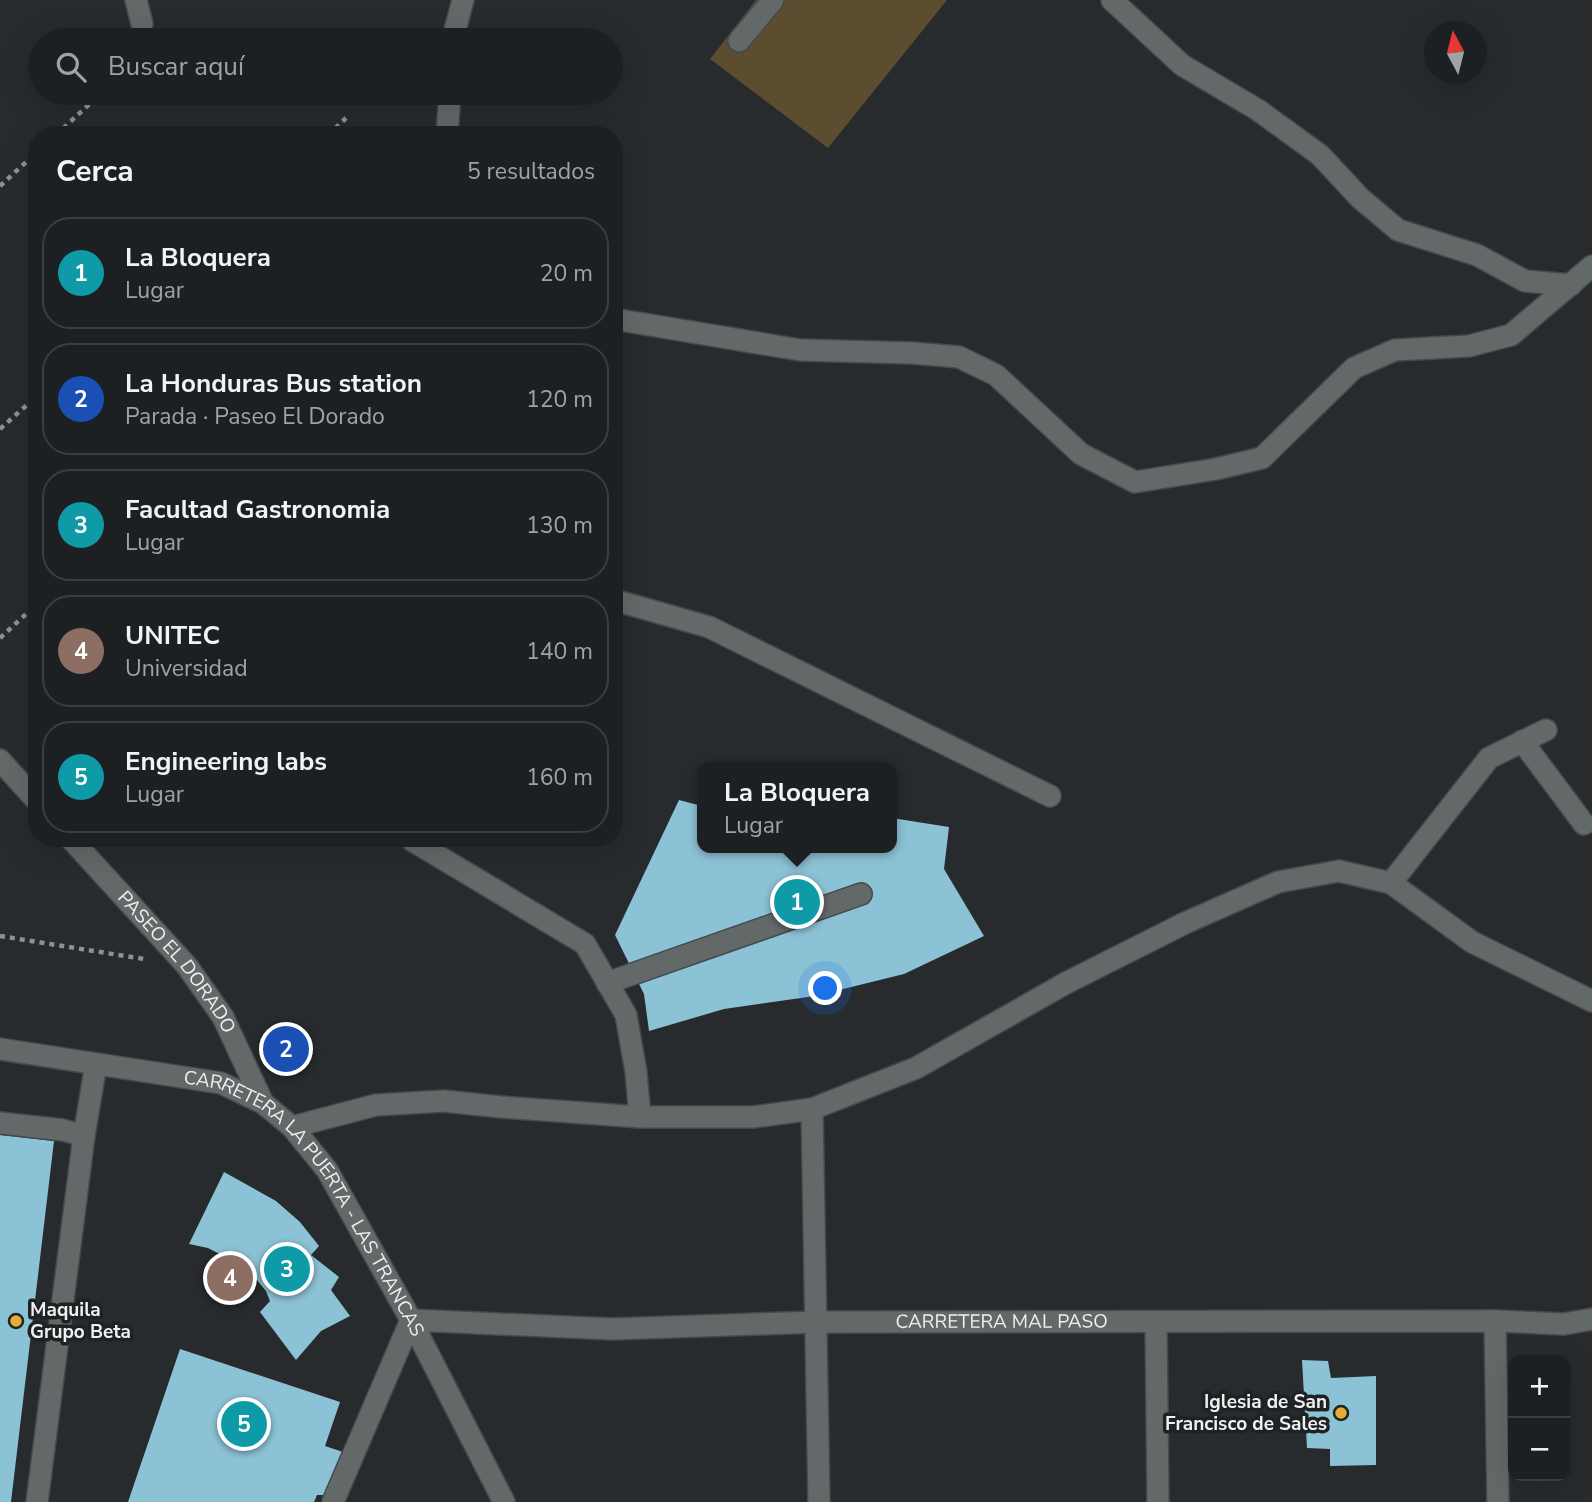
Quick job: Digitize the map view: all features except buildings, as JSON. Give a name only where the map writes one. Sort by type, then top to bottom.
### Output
[{"type":"street","points":[[136,0],[142,24]]},
{"type":"street","points":[[456,28],[463,0]]},
{"type":"street","points":[[739,41],[773,0]]},
{"type":"street","points":[[1112,0],[1182,65],[1258,110],[1320,155],[1360,198],[1398,230],[1477,255],[1525,281],[1572,285]]},
{"type":"street","points":[[448,126],[449,105]]},
{"type":"street","points":[[623,320],[800,350],[959,357],[996,375],[1081,454],[1135,482],[1216,469],[1262,458],[1354,368],[1395,350],[1469,346],[1511,335],[1592,266]]},
{"type":"street","points":[[623,603],[709,627],[1051,796]]},
{"type":"street","points":[[1391,883],[1489,758],[1546,730]]},
{"type":"street","points":[[1522,741],[1584,824]]},
{"type":"street","points":[[0,760],[28,791]]},
{"type":"street","name":"PASEO EL DORADO","points":[[78,847],[187,966],[223,1017],[263,1103]]},
{"type":"street","points":[[423,847],[585,944],[626,1015],[636,1072],[640,1117]]},
{"type":"street","points":[[292,1127],[376,1105],[444,1101],[640,1117],[753,1116],[812,1109],[916,1068],[1066,983],[1185,923],[1278,882],[1339,871],[1391,883],[1472,942],[1592,1001]]},
{"type":"street","points":[[607,983],[861,894]]},
{"type":"street","name":"CARRETERA LA PUERTA - LAS TRANCAS","points":[[0,1049],[222,1083],[263,1103],[292,1127],[327,1170],[411,1320],[504,1502]]},
{"type":"street","points":[[37,1502],[84,1136],[96,1064]]},
{"type":"street","points":[[812,1109],[819,1502]]},
{"type":"street","points":[[0,1123],[63,1130],[84,1136]]},
{"type":"street","name":"CARRETERA MAL PASO","points":[[411,1320],[612,1329],[817,1322],[1495,1321],[1564,1324],[1592,1319]]},
{"type":"street","points":[[333,1502],[411,1320]]},
{"type":"street","points":[[1495,1321],[1498,1502]]},
{"type":"street","points":[[1156,1322],[1157,1502]]},
{"type":"path","points":[[65,126],[88,105]]},
{"type":"path","points":[[338,126],[346,118]]},
{"type":"path","points":[[0,186],[28,160]]},
{"type":"path","points":[[0,429],[28,404]]},
{"type":"path","points":[[0,638],[28,612]]},
{"type":"path","points":[[0,936],[187,966]]},
{"type":"shaded area","points":[[756,0],[947,0],[828,148],[710,59]]},
{"type":"place","name":"La Bloquera","points":[[797,902]]},
{"type":"place","name":"La Honduras Bus station","points":[[286,1049]]},
{"type":"place","name":"Facultad Gastronomia","points":[[287,1269]]},
{"type":"place","name":"UNITEC","points":[[230,1278]]},
{"type":"place","name":"Maquila Grupo Beta","points":[[16,1321]]},
{"type":"place","name":"Iglesia de San Francisco de Sales","points":[[1341,1413]]},
{"type":"place","name":"Engineering labs","points":[[244,1424]]}]
